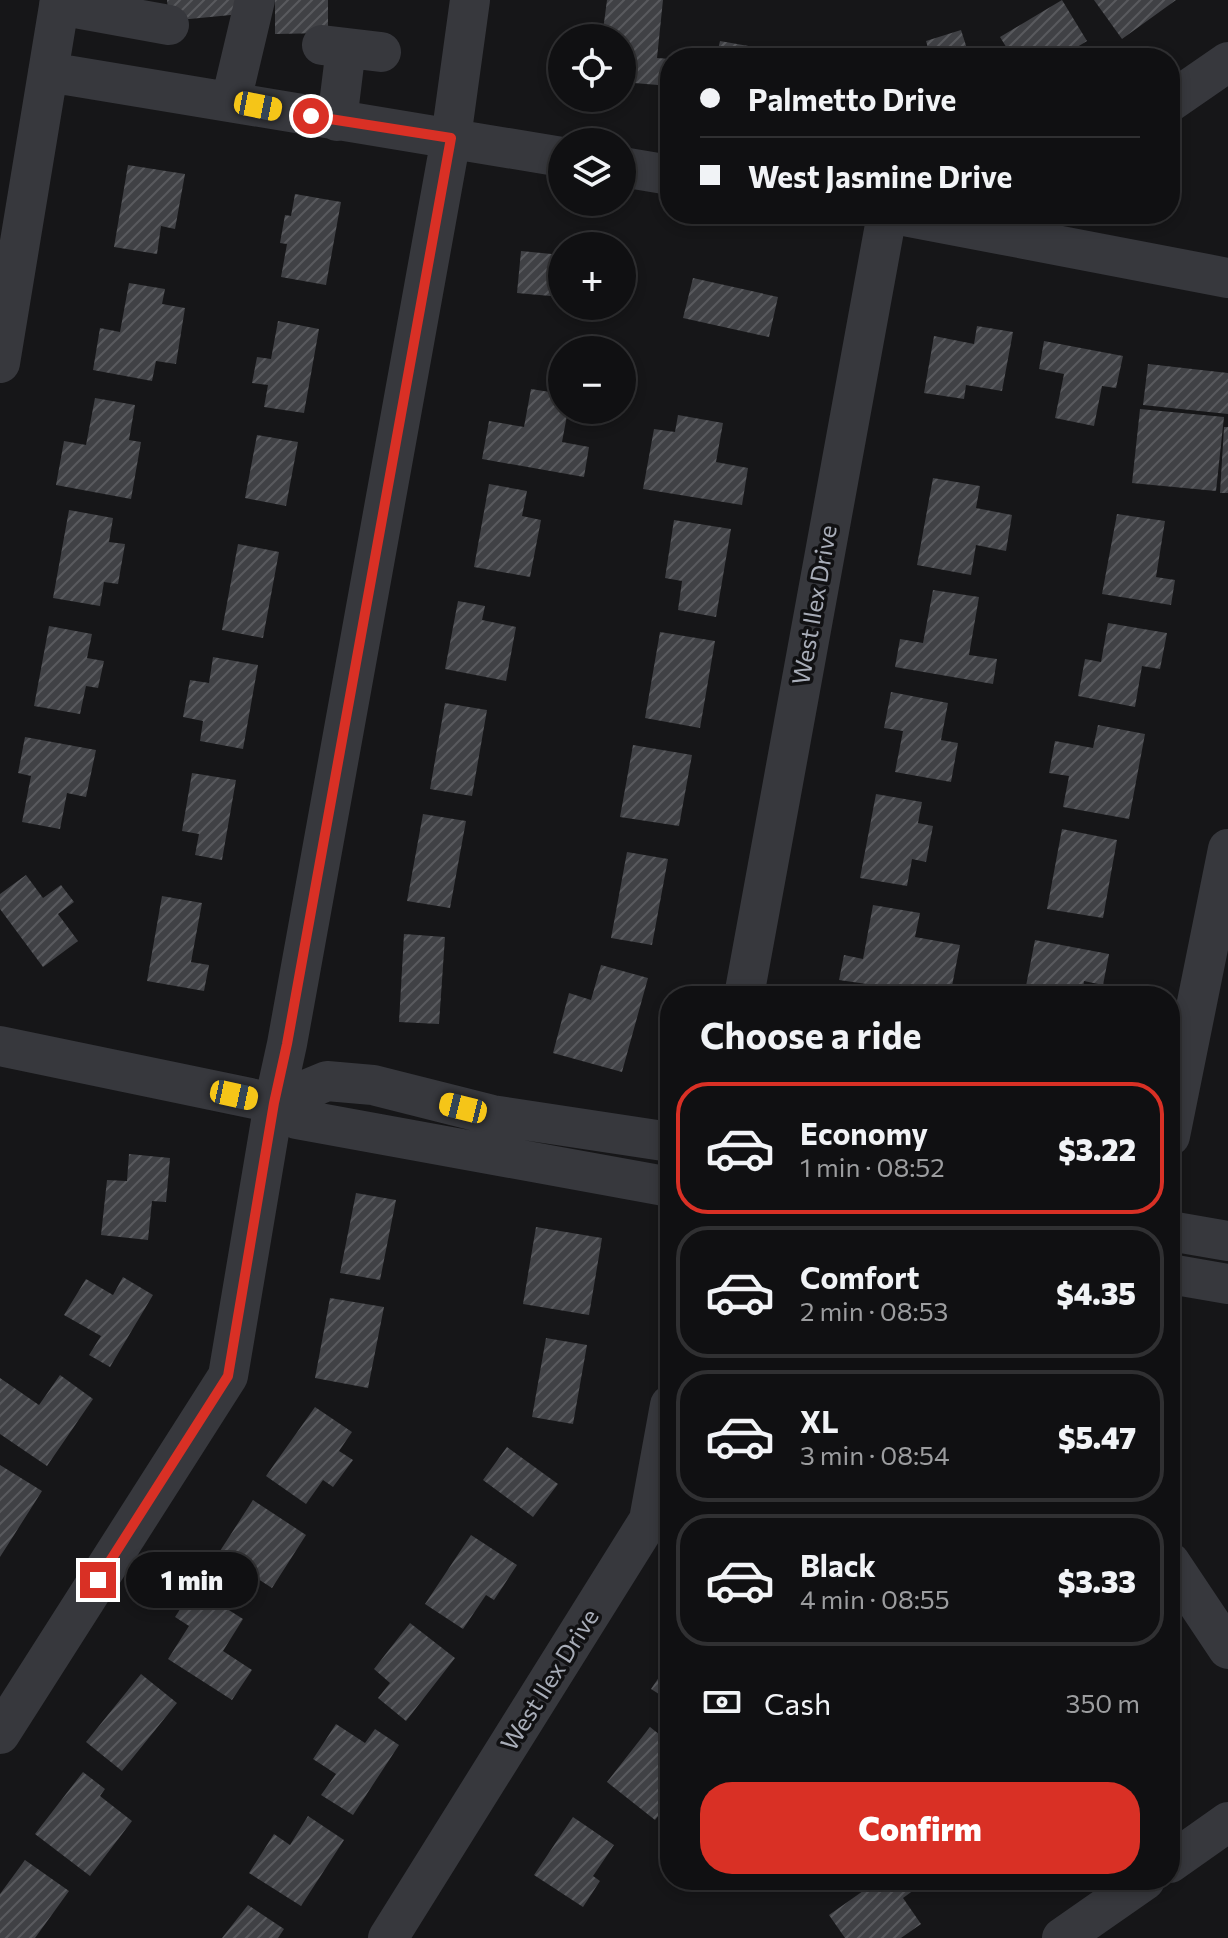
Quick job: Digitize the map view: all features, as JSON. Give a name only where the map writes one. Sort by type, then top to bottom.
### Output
[{"type":"street","points":[[231,101],[255,0]]},
{"type":"street","points":[[0,1734],[228,1376],[274,1103],[451,138],[470,0]]},
{"type":"street","points":[[0,363],[59,3],[169,25]]},
{"type":"street","points":[[337,121],[350,48]]},
{"type":"street","points":[[1180,95],[1228,62]]},
{"type":"street","points":[[48,72],[548,155]]},
{"type":"street","points":[[636,169],[660,173]]},
{"type":"street","name":"West Ilex Drive","points":[[746,986],[885,224]]},
{"type":"street","points":[[946,224],[1228,278]]},
{"type":"street","points":[[1180,1087],[1228,849]]},
{"type":"street","points":[[0,1046],[274,1103],[297,1119],[660,1185]]},
{"type":"street","points":[[274,1103],[327,1081],[373,1085],[492,1115],[660,1140]]},
{"type":"street","points":[[1180,1233],[1228,1241]]},
{"type":"street","points":[[1180,1276],[1228,1284]]},
{"type":"street","name":"West Ilex Drive","points":[[388,1938],[649,1520],[660,1460]]},
{"type":"street","points":[[1180,1577],[1228,1649]]},
{"type":"street","points":[[1180,1856],[1228,1822]]},
{"type":"street","points":[[1062,1938],[1131,1890]]},
{"type":"building","points":[[167,0],[240,0],[241,14],[169,21]]},
{"type":"building","points":[[275,0],[328,0],[328,33],[275,34]]},
{"type":"building","points":[[607,0],[663,0],[657,58],[660,58],[660,85],[636,83],[636,24],[604,24]]},
{"type":"building","points":[[1062,0],[1087,41],[1075,48],[1007,48],[1000,37]]},
{"type":"building","points":[[1094,0],[1176,0],[1122,39]]},
{"type":"building","points":[[961,30],[967,48],[928,48],[926,41]]},
{"type":"building","points":[[720,41],[754,47],[754,48],[718,48]]},
{"type":"building","points":[[128,165],[185,174],[175,229],[161,226],[157,254],[114,247]]},
{"type":"building","points":[[295,194],[341,202],[326,285],[281,277],[287,244],[280,243],[285,215],[291,216]]},
{"type":"building","points":[[521,251],[548,254],[548,296],[517,293]]},
{"type":"building","points":[[693,278],[778,297],[769,337],[683,318]]},
{"type":"building","points":[[129,283],[165,289],[162,304],[185,308],[176,364],[156,361],[152,381],[93,370],[100,328],[120,332]]},
{"type":"building","points":[[278,321],[319,329],[304,413],[264,407],[268,385],[252,383],[257,357],[271,359]]},
{"type":"building","points":[[977,326],[1013,332],[1002,391],[966,385],[964,399],[924,393],[934,336],[974,344]]},
{"type":"building","points":[[1044,341],[1123,356],[1116,388],[1102,386],[1094,426],[1055,418],[1064,374],[1039,369]]},
{"type":"building","points":[[1148,364],[1228,373],[1228,414],[1143,405]]},
{"type":"building","points":[[531,389],[548,392],[548,424],[565,424],[562,442],[589,447],[584,477],[482,459],[489,421],[524,427]]},
{"type":"building","points":[[95,398],[135,405],[129,440],[141,442],[131,499],[56,485],[64,441],[86,445]]},
{"type":"building","points":[[1140,409],[1224,417],[1216,491],[1132,483]]},
{"type":"building","points":[[678,415],[723,423],[716,462],[748,468],[742,505],[643,489],[654,429],[675,432]]},
{"type":"building","points":[[1224,427],[1228,427],[1228,493],[1220,493]]},
{"type":"building","points":[[257,435],[298,442],[286,506],[245,498]]},
{"type":"building","points":[[933,478],[980,486],[976,508],[1012,515],[1006,551],[976,545],[971,575],[917,565]]},
{"type":"building","points":[[489,484],[527,491],[522,516],[541,520],[530,577],[474,567]]},
{"type":"building","points":[[69,510],[113,518],[109,542],[125,544],[118,584],[104,582],[100,606],[53,598]]},
{"type":"building","points":[[1117,514],[1165,521],[1156,577],[1175,580],[1171,605],[1102,594]]},
{"type":"building","points":[[674,520],[731,529],[716,617],[678,610],[682,581],[665,578]]},
{"type":"building","points":[[238,544],[279,552],[263,638],[222,630]]},
{"type":"building","points":[[933,590],[979,597],[969,655],[997,659],[993,684],[895,667],[900,639],[923,643]]},
{"type":"building","points":[[458,601],[485,606],[482,620],[516,627],[506,681],[445,669]]},
{"type":"building","points":[[1108,623],[1167,633],[1160,669],[1142,666],[1135,707],[1078,696],[1085,659],[1101,662]]},
{"type":"building","points":[[49,626],[92,634],[87,658],[104,661],[98,688],[86,686],[80,714],[34,706]]},
{"type":"building","points":[[660,632],[715,641],[700,728],[645,718]]},
{"type":"building","points":[[213,657],[258,665],[243,749],[200,741],[203,721],[183,717],[190,680],[209,683]]},
{"type":"building","points":[[891,692],[948,703],[941,740],[958,743],[951,782],[895,772],[903,731],[884,728]]},
{"type":"building","points":[[445,703],[487,710],[472,796],[430,789]]},
{"type":"building","points":[[1098,725],[1145,734],[1129,819],[1063,807],[1069,776],[1049,773],[1055,741],[1093,748]]},
{"type":"building","points":[[25,737],[96,750],[86,797],[67,793],[60,829],[22,822],[31,776],[18,773]]},
{"type":"building","points":[[633,745],[692,755],[679,826],[620,817]]},
{"type":"building","points":[[192,773],[236,780],[222,860],[195,855],[199,834],[182,831]]},
{"type":"building","points":[[876,794],[922,802],[918,823],[933,826],[926,862],[912,859],[907,886],[860,878]]},
{"type":"building","points":[[423,814],[466,821],[450,908],[407,901]]},
{"type":"building","points":[[1062,829],[1117,840],[1103,918],[1047,909]]},
{"type":"building","points":[[627,852],[668,859],[652,945],[611,938]]},
{"type":"building","points":[[26,875],[43,898],[61,885],[74,902],[58,914],[78,941],[43,967],[0,909],[0,894]]},
{"type":"building","points":[[162,896],[202,903],[191,962],[209,965],[204,991],[147,981]]},
{"type":"building","points":[[873,905],[920,913],[915,937],[960,945],[952,986],[881,986],[839,980],[844,955],[863,959]]},
{"type":"building","points":[[404,934],[445,937],[439,1024],[399,1022]]},
{"type":"building","points":[[1035,940],[1109,954],[1103,985],[1084,981],[1083,986],[1026,986]]},
{"type":"building","points":[[601,965],[648,978],[622,1072],[553,1053],[569,993],[591,1000]]},
{"type":"building","points":[[129,1154],[170,1158],[166,1202],[152,1201],[148,1240],[101,1235],[107,1180],[127,1181]]},
{"type":"building","points":[[356,1193],[396,1200],[380,1280],[340,1273]]},
{"type":"building","points":[[536,1227],[602,1238],[589,1315],[523,1304]]},
{"type":"building","points":[[123,1277],[153,1295],[110,1367],[89,1355],[101,1336],[64,1315],[86,1279],[113,1295]]},
{"type":"building","points":[[330,1298],[384,1307],[368,1388],[315,1378]]},
{"type":"building","points":[[546,1338],[587,1345],[573,1424],[532,1417]]},
{"type":"building","points":[[60,1375],[93,1399],[47,1466],[0,1434],[0,1378],[39,1405]]},
{"type":"building","points":[[315,1407],[352,1432],[339,1451],[353,1460],[333,1487],[323,1480],[306,1504],[266,1476]]},
{"type":"building","points":[[507,1447],[558,1484],[533,1517],[483,1480]]},
{"type":"building","points":[[0,1465],[42,1491],[0,1557]]},
{"type":"building","points":[[253,1500],[306,1535],[272,1588],[255,1577],[245,1592],[209,1568]]},
{"type":"building","points":[[471,1535],[517,1565],[494,1600],[486,1595],[463,1629],[425,1604]]},
{"type":"building","points":[[194,1588],[243,1619],[223,1651],[252,1670],[232,1700],[168,1659],[189,1626],[175,1617]]},
{"type":"building","points":[[410,1623],[455,1658],[406,1721],[378,1698],[390,1683],[374,1669]]},
{"type":"building","points":[[141,1674],[177,1703],[122,1771],[86,1742]]},
{"type":"building","points":[[660,1676],[660,1695],[651,1689]]},
{"type":"building","points":[[336,1724],[365,1743],[375,1729],[399,1745],[353,1815],[321,1795],[336,1774],[313,1759]]},
{"type":"building","points":[[650,1727],[660,1735],[660,1814],[655,1820],[607,1782]]},
{"type":"building","points":[[83,1772],[105,1789],[100,1796],[132,1821],[90,1876],[35,1834]]},
{"type":"building","points":[[308,1816],[344,1840],[301,1906],[249,1873],[274,1834],[290,1845]]},
{"type":"building","points":[[573,1817],[614,1845],[593,1876],[600,1881],[583,1907],[534,1875]]},
{"type":"building","points":[[25,1860],[69,1891],[35,1938],[0,1938],[0,1894]]},
{"type":"building","points":[[914,1890],[903,1898],[921,1924],[901,1938],[845,1938],[829,1915],[863,1891]]},
{"type":"building","points":[[248,1905],[284,1929],[278,1938],[222,1938]]},
{"type":"route","points":[[98,1580],[228,1376],[274,1103],[451,138],[311,116]]}]
